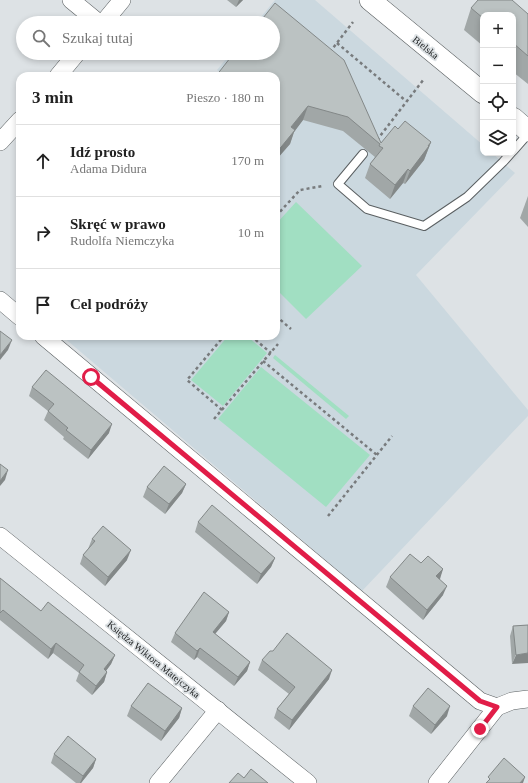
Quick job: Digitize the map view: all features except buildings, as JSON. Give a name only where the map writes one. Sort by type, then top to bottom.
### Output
[{"type":"street","points":[[71,0],[90,16]]},
{"type":"street","points":[[109,16],[122,0]]},
{"type":"street","name":"Bielska","points":[[370,0],[480,91]]},
{"type":"street","points":[[61,72],[71,60]]},
{"type":"street","points":[[515,120],[528,131]]},
{"type":"street","points":[[0,142],[16,124]]},
{"type":"street","points":[[0,300],[16,314]]},
{"type":"street","points":[[47,340],[480,701],[497,707]]},
{"type":"street","name":"Księdza Wiktora Matejczyka","points":[[0,536],[308,783]]},
{"type":"street","points":[[437,783],[497,707],[512,701],[528,699]]},
{"type":"street","points":[[158,783],[218,710]]},
{"type":"lane","points":[[516,148],[528,134]]},
{"type":"lane","points":[[363,154],[338,184],[367,209],[424,226],[468,197],[508,156]]},
{"type":"path","points":[[327,55],[353,22]]},
{"type":"path","points":[[337,43],[406,101]]},
{"type":"path","points":[[374,144],[424,79]]},
{"type":"path","points":[[280,212],[300,190],[338,184]]},
{"type":"path","points":[[280,319],[291,329]]},
{"type":"path","points":[[221,340],[187,380],[222,410]]},
{"type":"path","points":[[256,340],[271,353]]},
{"type":"path","points":[[214,419],[278,344]]},
{"type":"path","points":[[263,361],[377,455]]},
{"type":"path","points":[[328,516],[392,436]]},
{"type":"shaded area","points":[[275,0],[315,0],[480,142],[480,156],[495,156],[515,173],[416,275],[528,410],[528,416],[362,591],[67,340],[280,340],[280,72],[219,72],[217,70],[225,60],[280,60],[280,16],[262,16]]},
{"type":"green space","points":[[296,202],[362,266],[306,319],[280,293],[280,220]]},
{"type":"green space","points":[[225,340],[252,340],[267,353],[223,406],[191,380]]},
{"type":"green space","points":[[275,355],[349,416],[346,419],[273,358]]},
{"type":"green space","points":[[261,367],[370,455],[326,507],[218,419]]},
{"type":"route","points":[[91,377],[480,701],[497,707],[480,729]]}]
